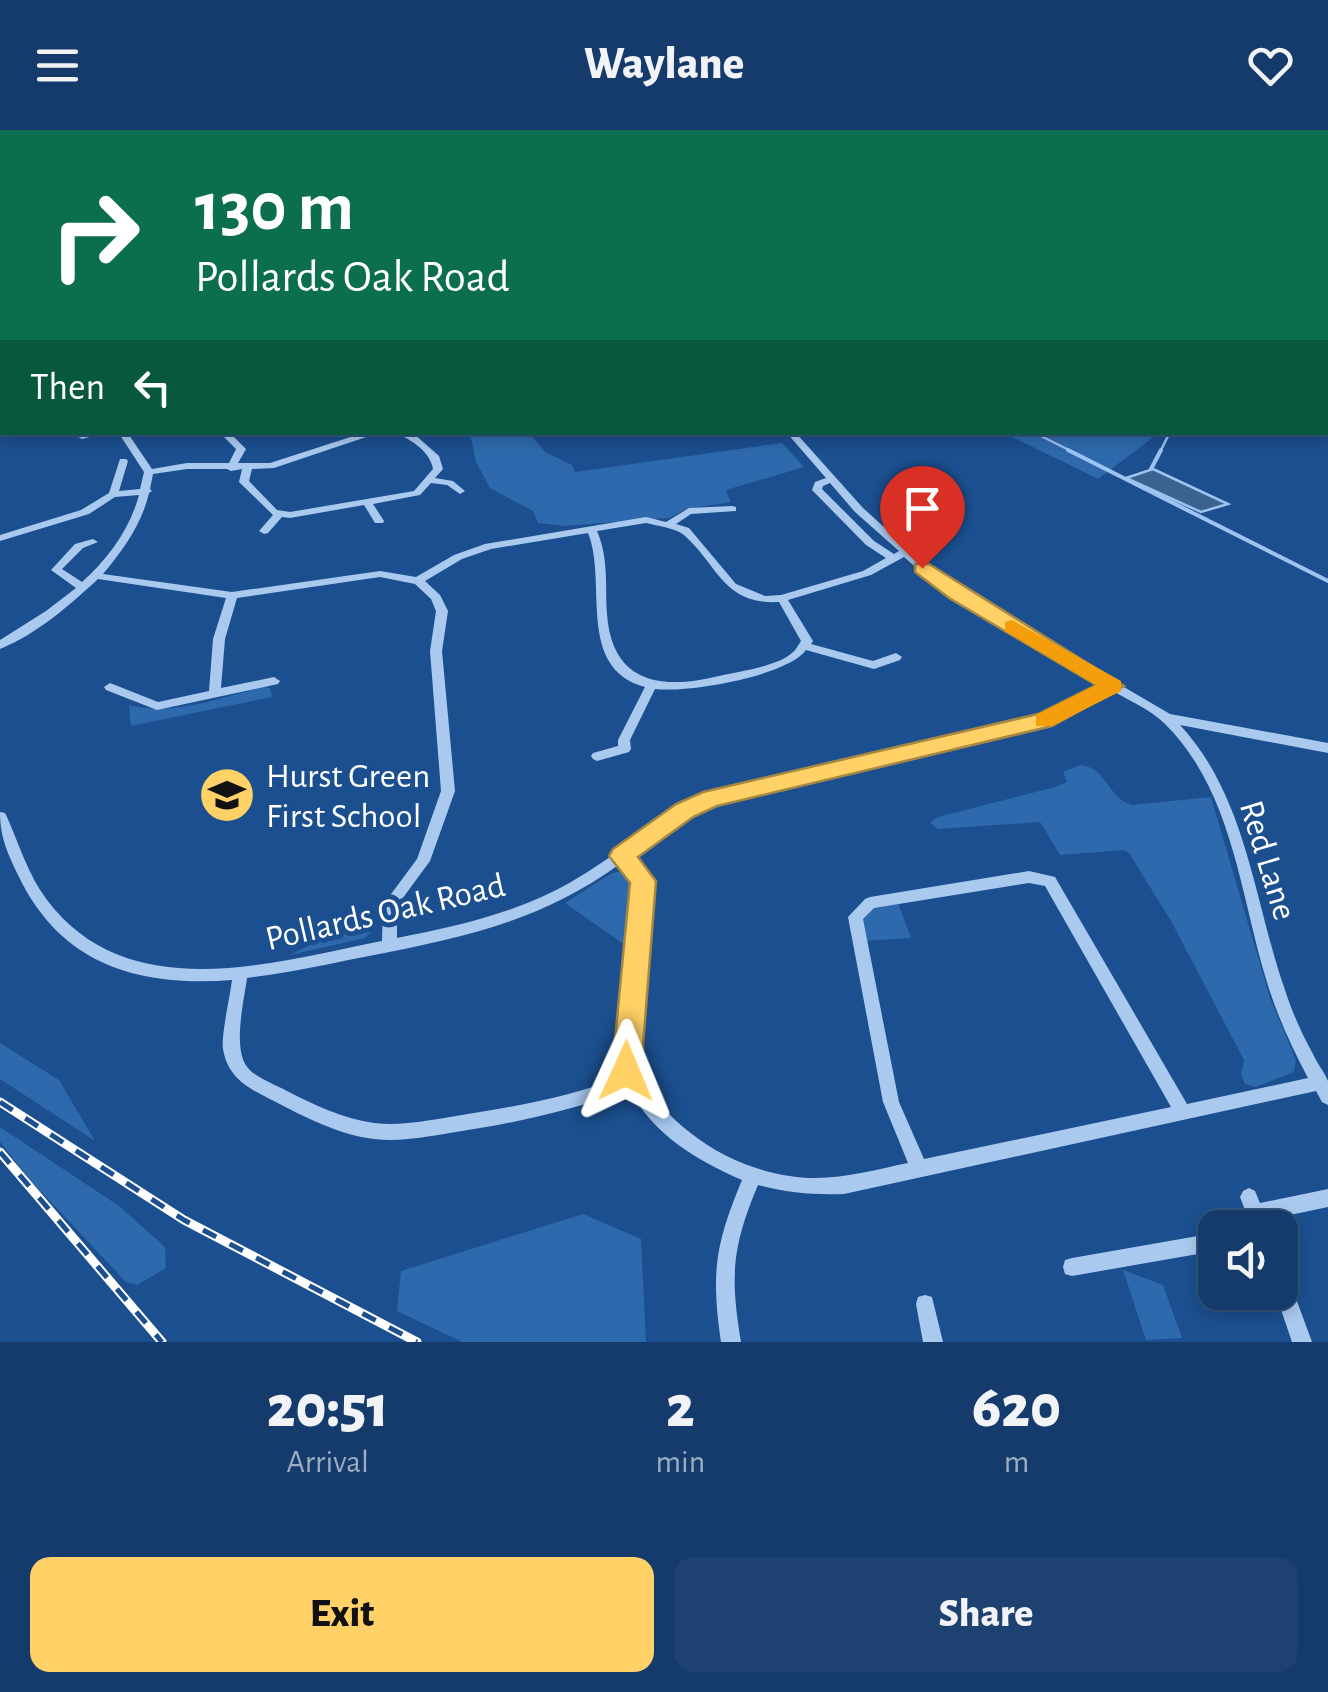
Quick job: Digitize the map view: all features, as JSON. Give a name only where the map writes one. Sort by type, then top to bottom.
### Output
[{"type":"street","points":[[82,436],[88,435]]},
{"type":"street","points":[[0,646],[84,588],[132,528],[149,472],[124,435]]},
{"type":"street","points":[[229,435],[240,449],[231,468]]},
{"type":"street","points":[[149,472],[186,466],[271,466],[368,435]]},
{"type":"street","points":[[247,469],[244,482],[280,513],[290,515],[417,493],[438,468],[436,458],[406,435]]},
{"type":"street","points":[[413,438],[420,435]]},
{"type":"street","points":[[792,435],[898,555],[956,594],[1166,717],[1220,732],[1274,734],[1328,748]]},
{"type":"street","points":[[113,494],[123,461]]},
{"type":"street","points":[[430,480],[450,484],[460,491]]},
{"type":"street","points":[[0,538],[85,512],[113,494],[146,491]]},
{"type":"street","points":[[367,502],[379,520]]},
{"type":"street","points":[[671,523],[689,511],[732,509]]},
{"type":"street","points":[[264,531],[280,513]]},
{"type":"street","points":[[418,581],[458,557],[513,541],[646,520],[671,523],[691,535],[739,591],[764,599],[782,598],[876,570],[898,555]]},
{"type":"street","points":[[591,528],[604,552],[607,641],[622,670],[652,686],[697,687],[789,660],[805,646],[805,636],[782,598]]},
{"type":"street","points":[[84,588],[60,577],[56,570],[75,550],[93,541]]},
{"type":"street","points":[[96,576],[232,595],[364,574],[418,581],[436,597],[442,611],[436,651],[448,791],[434,841],[417,872],[390,904],[389,946]]},
{"type":"street","points":[[215,695],[219,639],[232,595]]},
{"type":"street","points":[[805,646],[874,665],[896,658]]},
{"type":"street","points":[[110,688],[157,706],[274,681]]},
{"type":"street","points":[[597,756],[625,749],[624,740],[652,686]]},
{"type":"street","name":"Pollards Oak Road","points":[[0,817],[39,901],[61,926],[100,954],[144,972],[170,976],[240,974],[389,946],[539,905],[622,856],[684,810],[712,798],[1044,721],[1113,686]]},
{"type":"street","name":"Red Lane","points":[[1166,717],[1196,750],[1223,808],[1279,996],[1324,1090]]},
{"type":"street","points":[[1196,750],[1220,732]]},
{"type":"street","points":[[622,856],[643,881],[624,1060],[631,1080],[664,1123],[752,1178],[821,1188],[1183,1112],[1324,1090]]},
{"type":"street","points":[[919,1168],[891,1102],[856,917],[870,903],[1029,877],[1050,881],[1183,1112]]},
{"type":"street","points":[[240,974],[231,1048],[241,1073],[370,1130],[404,1130],[561,1103],[631,1080]]},
{"type":"street","points":[[731,1342],[722,1294],[725,1240],[752,1178]]},
{"type":"street","points":[[1265,1210],[1328,1198]]},
{"type":"street","points":[[1072,1268],[1198,1245]]},
{"type":"street","points":[[925,1304],[932,1342]]},
{"type":"street","points":[[1290,1310],[1302,1342]]},
{"type":"shaded area","points":[[470,435],[531,435],[545,452],[572,465],[575,472],[782,443],[804,467],[726,490],[731,502],[686,509],[669,518],[564,526],[538,523],[533,511],[490,488],[476,462]]},
{"type":"shaded area","points":[[1008,435],[1156,435],[1098,479]]},
{"type":"shaded area","points":[[1153,469],[1228,504],[1201,512],[1126,478]]},
{"type":"shaded area","points":[[270,688],[272,697],[131,726],[129,705],[179,707]]},
{"type":"shaded area","points":[[1080,765],[1096,772],[1117,796],[1132,805],[1211,797],[1270,998],[1296,1060],[1294,1072],[1255,1087],[1245,1084],[1241,1075],[1244,1060],[1171,921],[1129,853],[1123,850],[1060,855],[1040,822],[938,829],[930,823],[938,817],[1055,787],[1067,782],[1063,772]]},
{"type":"shaded area","points":[[624,871],[634,881],[625,945],[565,903],[612,873]]},
{"type":"shaded area","points":[[383,898],[373,930],[365,938],[290,955],[353,922]]},
{"type":"shaded area","points":[[898,903],[911,938],[865,941],[862,917],[871,908]]},
{"type":"shaded area","points":[[0,1043],[59,1080],[95,1141],[0,1079]]},
{"type":"shaded area","points":[[0,1127],[119,1206],[165,1247],[166,1268],[137,1285],[126,1282],[32,1182],[0,1142]]},
{"type":"shaded area","points":[[583,1214],[641,1239],[646,1342],[462,1342],[397,1311],[401,1271]]},
{"type":"shaded area","points":[[1123,1270],[1163,1285],[1182,1338],[1146,1340]]},
{"type":"waterway","points":[[1039,435],[1073,452]]},
{"type":"waterway","points":[[1161,450],[1168,435]]},
{"type":"waterway","points":[[1068,450],[1328,581]]},
{"type":"waterway","points":[[1151,469],[1161,450]]},
{"type":"railway","points":[[0,1102],[184,1220],[417,1342]]},
{"type":"railway","points":[[0,1152],[162,1342]]},
{"type":"slow traffic","points":[[1012,627],[1113,686],[1044,721]]},
{"type":"place","name":"Hurst Green First School","points":[[227,795]]},
{"type":"route","points":[[626,1071],[643,881],[638,869],[622,856],[684,810],[712,798],[1044,721],[1113,686],[956,594],[922,568]]}]
